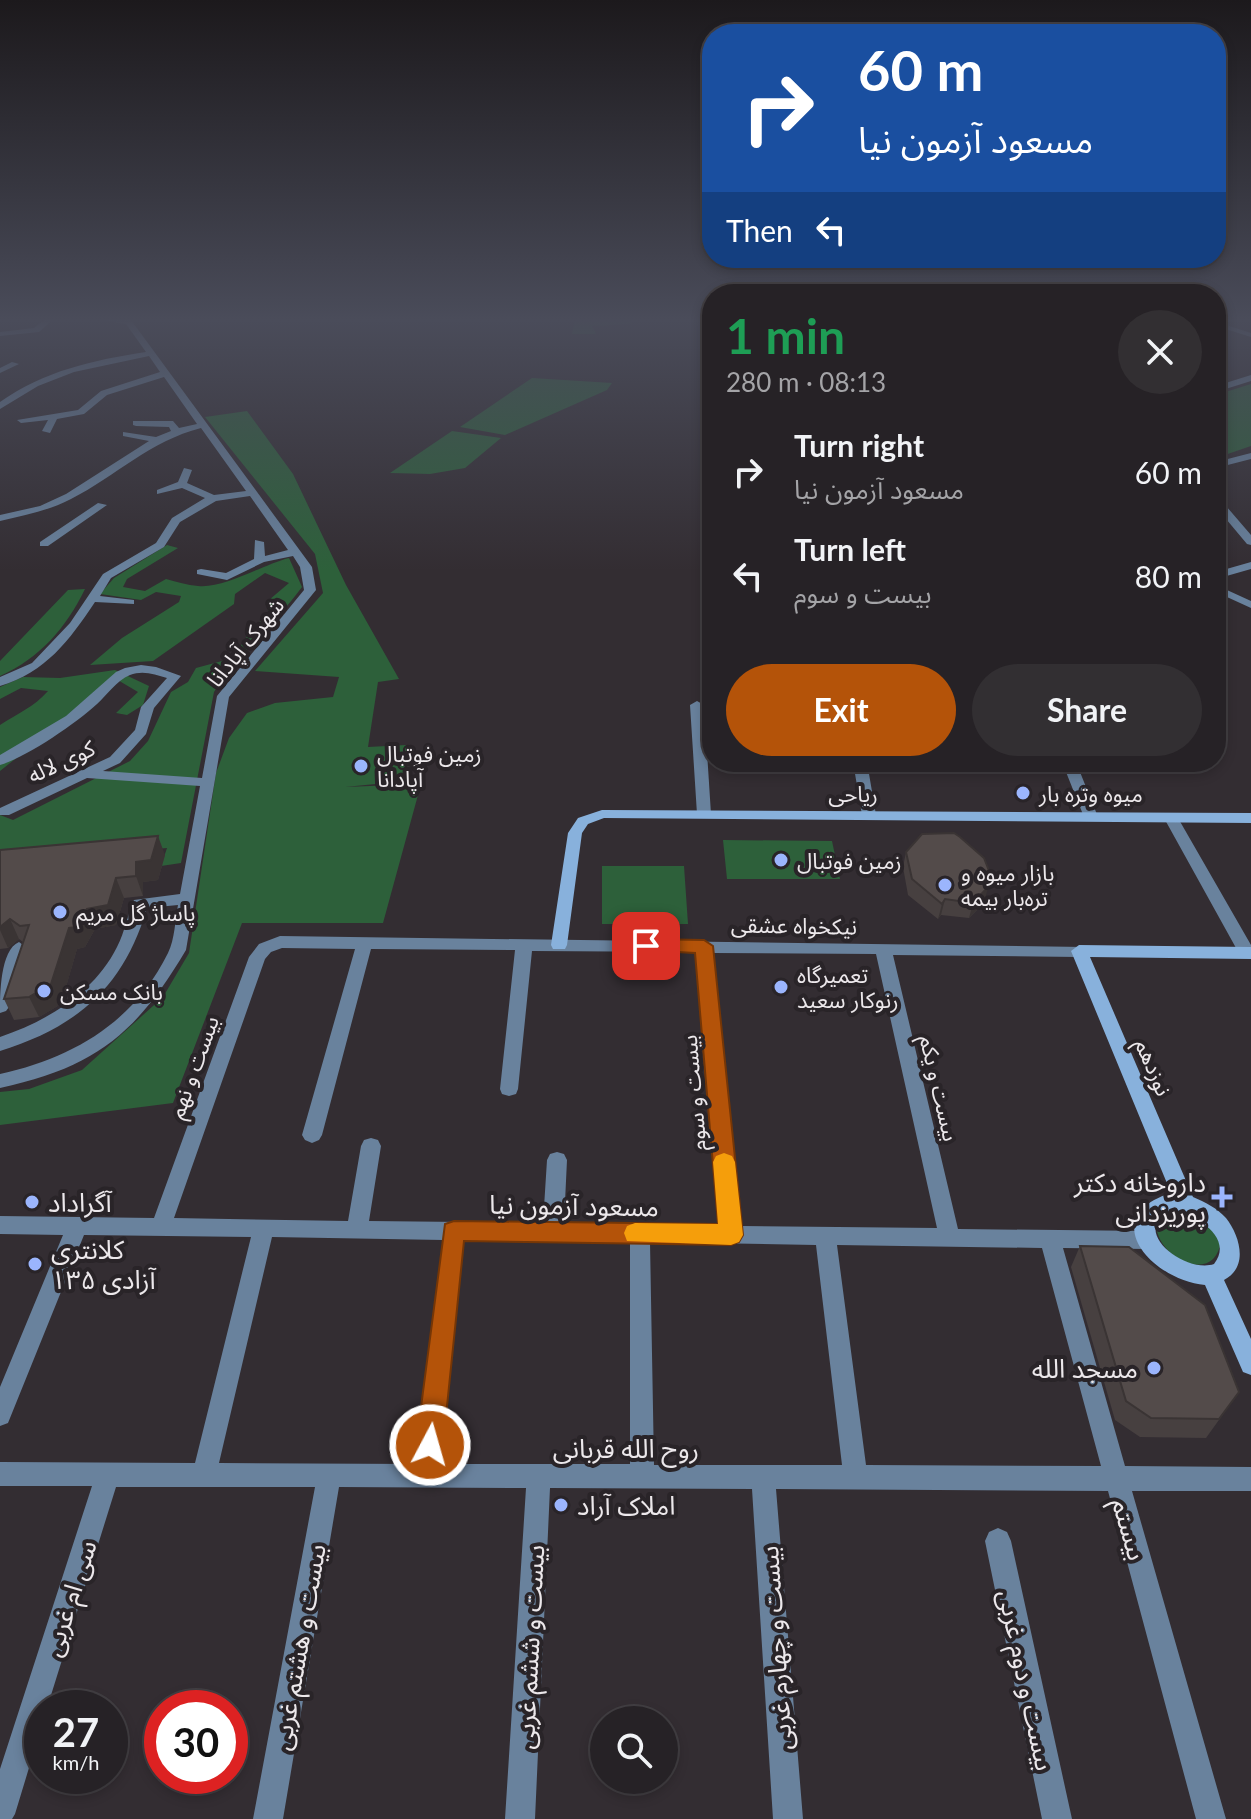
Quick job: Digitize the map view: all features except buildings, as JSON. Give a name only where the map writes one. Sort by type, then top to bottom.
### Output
[{"type":"street","points":[[81,412],[90,402]]},
{"type":"street","name":"شهرک آپادانا","points":[[0,1081],[34,1075],[71,1060],[108,1038],[136,1014],[178,950],[189,898],[205,782],[223,696],[310,590],[306,567],[186,402]]},
{"type":"street","points":[[21,420],[81,412],[99,414]]},
{"type":"street","points":[[47,431],[54,417]]},
{"type":"street","points":[[136,423],[163,422],[173,424],[175,430]]},
{"type":"street","points":[[0,518],[49,506],[154,439],[175,430],[204,425]]},
{"type":"street","points":[[126,434],[154,439]]},
{"type":"street","points":[[1226,463],[1250,457]]},
{"type":"street","points":[[182,484],[187,470]]},
{"type":"street","points":[[161,492],[182,484],[213,498]]},
{"type":"street","points":[[0,682],[36,666],[65,636],[107,576],[160,545],[176,520],[213,498],[252,493]]},
{"type":"street","points":[[44,544],[102,505]]},
{"type":"street","points":[[49,506],[82,516]]},
{"type":"street","points":[[1226,513],[1251,542]]},
{"type":"street","points":[[259,542],[260,560]]},
{"type":"street","points":[[201,572],[227,577],[260,560],[296,552]]},
{"type":"street","points":[[1226,573],[1251,565]]},
{"type":"street","points":[[1226,593],[1251,605]]},
{"type":"street","points":[[90,598],[130,602]]},
{"type":"street","name":"کوی لاله","points":[[0,761],[82,711],[111,678],[147,666],[175,676],[148,707],[141,731],[115,760],[4,812]]},
{"type":"street","points":[[21,674],[46,673]]},
{"type":"street","points":[[697,705],[704,814]]},
{"type":"street","points":[[862,772],[869,815]]},
{"type":"street","points":[[1073,772],[1091,817]]},
{"type":"street","points":[[84,774],[205,782]]},
{"type":"street","name":"ریاحی","points":[[559,945],[575,833],[583,821],[602,814],[1251,818]]},
{"type":"street","points":[[1171,818],[1249,953]]},
{"type":"street","points":[[0,1044],[24,1037],[73,1011],[124,952],[140,904],[189,898]]},
{"type":"street","name":"نیکخواه عشقی","points":[[287,942],[1249,953]]},
{"type":"street","name":"بیست و نهم","points":[[161,1227],[257,957],[265,948],[287,942]]},
{"type":"street","points":[[312,1135],[365,942]]},
{"type":"street","points":[[509,1089],[524,944]]},
{"type":"street","name":"بیست و سوم","points":[[704,946],[731,1235]]},
{"type":"street","points":[[0,1007],[19,948]]},
{"type":"street","name":"بیست و یکم","points":[[883,949],[950,1238]]},
{"type":"street","name":"نوزدهم","points":[[1079,951],[1185,1201]]},
{"type":"street","points":[[357,1230],[371,1146]]},
{"type":"street","points":[[553,1232],[557,1160]]},
{"type":"street","points":[[1185,1201],[1214,1214],[1242,1238],[1233,1262],[1225,1271],[1212,1276],[1182,1272],[1155,1253],[1144,1229],[1151,1209],[1159,1203],[1185,1201]]},
{"type":"street","name":"مسعود آزمون نیا","points":[[0,1225],[1147,1240]]},
{"type":"street","points":[[0,1415],[77,1226]]},
{"type":"street","points":[[204,1475],[264,1228]]},
{"type":"street","points":[[426,1475],[454,1231]]},
{"type":"street","points":[[640,1233],[642,1476]]},
{"type":"street","points":[[825,1236],[855,1477]]},
{"type":"street","name":"بیستم","points":[[1050,1239],[1211,1819]]},
{"type":"street","points":[[1212,1276],[1251,1364]]},
{"type":"street","name":"روح الله قربانی","points":[[0,1474],[1251,1479]]},
{"type":"street","name":"سی ام غربی","points":[[0,1814],[108,1474]]},
{"type":"street","name":"بیست و هشتم غربی","points":[[268,1819],[329,1475]]},
{"type":"street","name":"بیست و ششم غربی","points":[[520,1819],[539,1476]]},
{"type":"street","name":"بیست و چهارم غربی","points":[[763,1477],[788,1819]]},
{"type":"street","name":"بیست و دوم غربی","points":[[998,1541],[1057,1819]]},
{"type":"green space","points":[[497,402],[580,402],[505,435],[460,427]]},
{"type":"green space","points":[[1226,402],[1251,402],[1251,446],[1226,455]]},
{"type":"green space","points":[[247,411],[293,474],[346,585],[399,679],[378,682],[368,747],[406,745],[406,781],[345,787],[421,784],[383,923],[242,923],[173,1103],[0,1125],[0,1092],[29,1089],[82,1070],[163,997],[189,953],[216,773],[229,738],[247,713],[275,703],[333,697],[339,677],[255,671],[323,593],[315,554],[205,417]]},
{"type":"green space","points":[[452,431],[501,438],[465,468],[430,474],[390,473]]},
{"type":"green space","points":[[167,545],[178,548],[127,579],[123,587],[145,591],[166,579],[208,586],[289,558],[302,587],[214,692],[181,863],[161,866],[167,848],[0,863],[0,815],[13,820],[130,761],[148,741],[171,692],[188,682],[196,668],[233,658],[253,627],[268,615],[269,600],[289,583],[265,573],[235,594],[234,604],[153,661],[90,665],[122,638],[179,602],[181,596],[156,592],[141,600],[100,594],[114,578]]},
{"type":"green space","points":[[85,589],[69,617],[50,640],[27,660],[0,676],[0,661],[68,590]]},
{"type":"green space","points":[[115,670],[149,686],[143,705],[127,715],[116,713],[138,692],[116,679],[0,771],[0,725],[31,706],[48,691],[21,688],[0,699],[0,687],[23,677],[60,678]]},
{"type":"green space","name":"زمین فوتبال","points":[[723,840],[832,841],[840,879],[727,879]]},
{"type":"green space","points":[[602,866],[684,866],[688,924],[602,924]]},
{"type":"green space","points":[[1177,1210],[1198,1215],[1221,1238],[1217,1253],[1210,1262],[1199,1265],[1188,1263],[1176,1257],[1159,1237],[1156,1224],[1167,1212]]},
{"type":"slow traffic","points":[[635,1233],[731,1235],[724,1162]]},
{"type":"place","name":"زمین فوتبال آپادانا","points":[[361,766]]},
{"type":"place","name":"میوه وتره بار","points":[[1023,793]]},
{"type":"place","name":"زمین فوتبال","points":[[781,860]]},
{"type":"place","name":"بازار میوه و تره‌بار بیمه","points":[[945,885]]},
{"type":"place","name":"پاساژ گل مریم","points":[[60,912]]},
{"type":"place","name":"تعمیرگاه رنوکار سعید","points":[[781,987]]},
{"type":"place","name":"بانک مسکن","points":[[44,991]]},
{"type":"place","name":"داروخانه دکتر پوریزدانی","points":[[1222,1197]]},
{"type":"place","name":"آگراداد","points":[[32,1202]]},
{"type":"place","name":"کلانتری ۱۳۵ آزادی","points":[[35,1264]]},
{"type":"place","name":"مسجد الله","points":[[1154,1368]]},
{"type":"place","name":"املاک آراد","points":[[561,1505]]},
{"type":"route","points":[[430,1445],[454,1231],[731,1235],[704,946],[646,946]]}]
